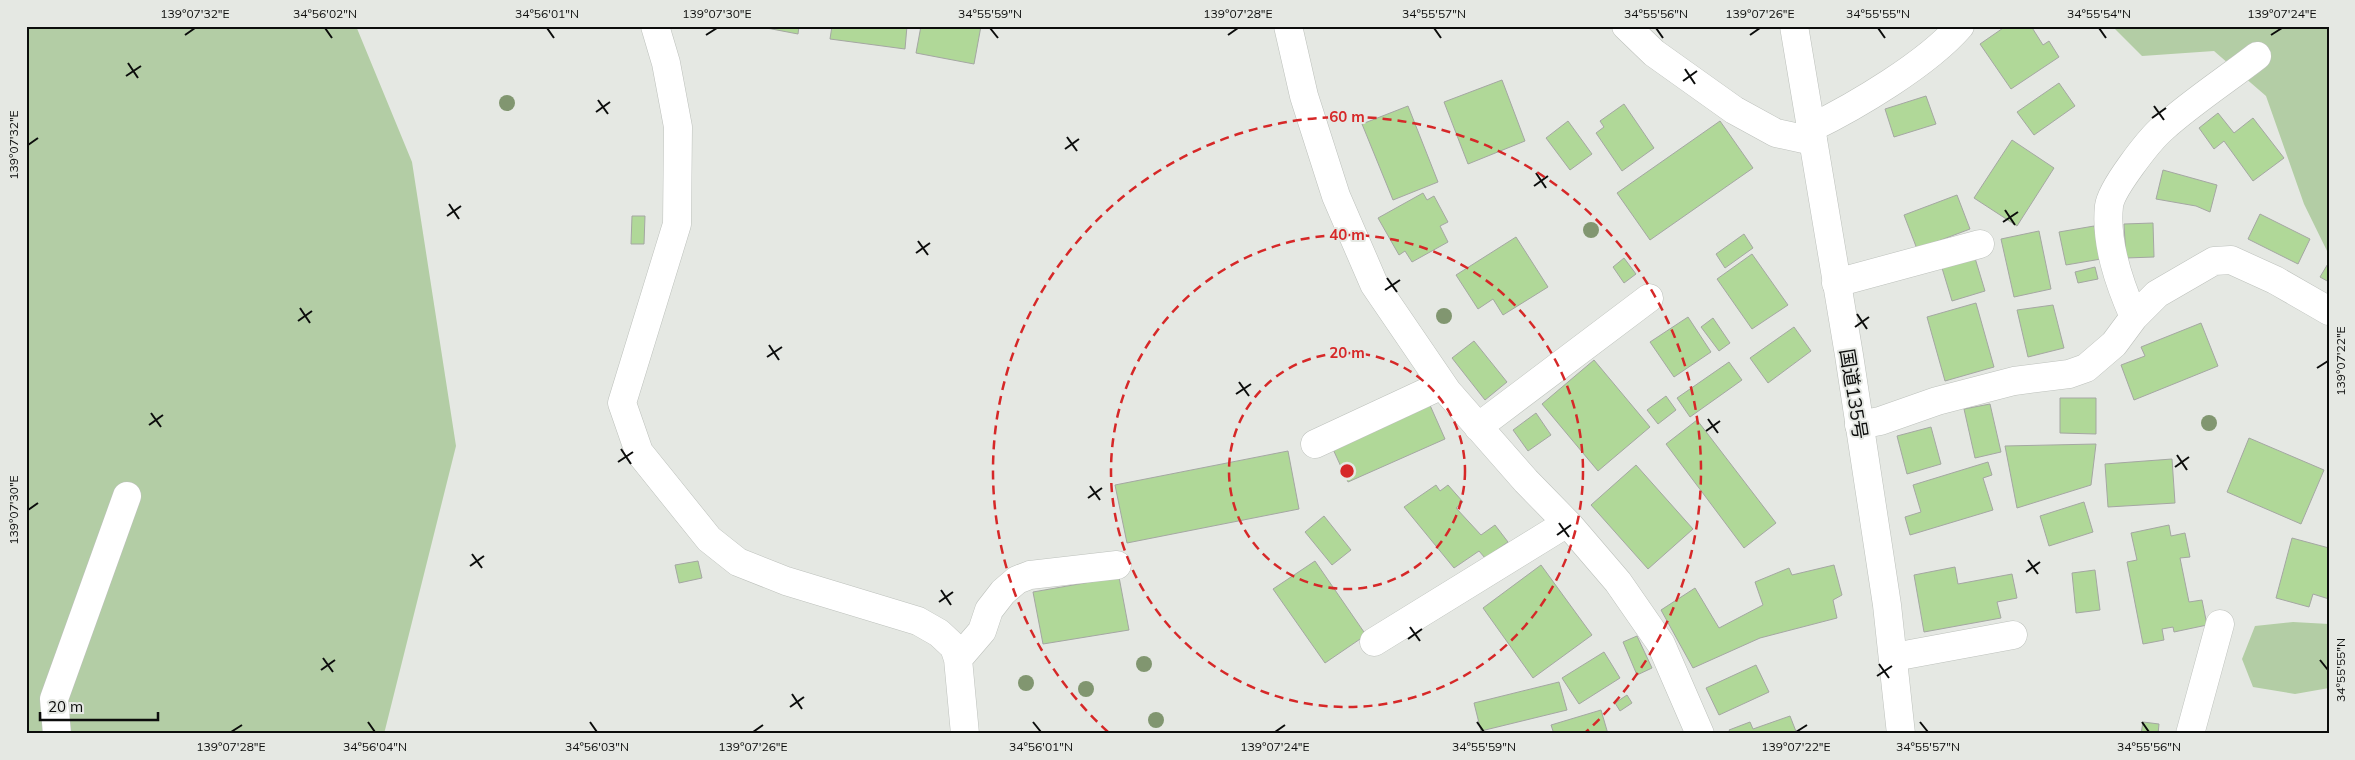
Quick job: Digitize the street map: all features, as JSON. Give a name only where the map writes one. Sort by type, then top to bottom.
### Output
[{"type":"main road","points":[[655,26],[666,63],[678,127],[678,206],[677,224],[622,403],[639,452],[709,539],[738,562],[786,581],[918,621],[939,633],[954,647],[958,659],[965,734]]},
{"type":"main road","points":[[1288,26],[1304,96],[1336,196],[1374,284],[1442,385],[1618,582],[1661,644],[1700,734]]},
{"type":"main road","points":[[1626,26],[1654,54],[1734,110],[1776,133],[1812,134],[1935,50],[1960,26]]},
{"type":"main road","name":"国道135号","points":[[1794,26],[1859,425],[1894,657],[1901,734]]},
{"type":"main road","points":[[2109,204],[2120,181],[2162,129],[2258,56]]},
{"type":"main road","points":[[2102,178],[2109,204],[2110,238],[2121,288],[2134,317]]},
{"type":"main road","points":[[1836,283],[1980,244]]},
{"type":"main road","points":[[1859,425],[1880,421],[1937,401],[2014,381],[2069,374],[2086,368],[2114,344],[2134,317],[2157,294],[2193,271],[2214,261],[2231,260],[2275,280],[2329,311]]},
{"type":"main road","points":[[1478,427],[1649,298]]},
{"type":"main road","points":[[1315,444],[1442,385]]},
{"type":"main road","points":[[57,734],[54,699],[127,496]]},
{"type":"main road","points":[[1374,642],[1567,523]]},
{"type":"main road","points":[[958,659],[982,631],[989,610],[1003,592],[1017,580],[1030,575],[1117,565]]},
{"type":"main road","points":[[2190,734],[2220,624]]},
{"type":"main road","points":[[1894,657],[2013,635]]},
{"type":"green space","points":[[26,26],[356,26],[412,162],[456,446],[384,734],[26,734]]},
{"type":"green space","points":[[2112,26],[2329,26],[2329,255],[2304,204],[2266,96],[2214,51],[2142,56]]},
{"type":"green space","points":[[2293,622],[2329,624],[2329,688],[2295,694],[2253,687],[2242,659],[2255,626]]},
{"type":"building","points":[[756,26],[799,26],[798,34]]},
{"type":"building","points":[[832,26],[907,26],[905,49],[830,39]]},
{"type":"building","points":[[921,26],[981,26],[974,64],[916,53]]},
{"type":"building","points":[[2006,26],[2031,26],[2043,45],[2049,41],[2059,57],[2011,89],[1980,44]]},
{"type":"building","points":[[1502,80],[1525,141],[1468,164],[1444,102]]},
{"type":"building","points":[[2059,83],[2075,106],[2034,135],[2017,112]]},
{"type":"building","points":[[1926,96],[1936,124],[1894,137],[1885,109]]},
{"type":"building","points":[[1624,104],[1654,148],[1622,171],[1596,133],[1604,127],[1600,121]]},
{"type":"building","points":[[1408,106],[1438,182],[1393,200],[1362,124]]},
{"type":"building","points":[[2218,113],[2234,133],[2253,118],[2284,158],[2253,181],[2224,141],[2214,149],[2199,128]]},
{"type":"building","points":[[1568,121],[1592,154],[1570,170],[1546,138]]},
{"type":"building","points":[[1720,121],[1753,168],[1650,240],[1617,193]]},
{"type":"building","points":[[2012,140],[2054,168],[2017,226],[1974,198]]},
{"type":"building","points":[[2163,170],[2217,185],[2210,212],[2196,206],[2156,199]]},
{"type":"building","points":[[1423,193],[1427,200],[1434,196],[1448,222],[1440,226],[1448,242],[1412,262],[1405,251],[1399,255],[1378,218]]},
{"type":"building","points":[[1957,195],[1970,229],[1917,249],[1904,215]]},
{"type":"building","points":[[2260,214],[2310,239],[2298,264],[2248,239]]},
{"type":"building","points":[[632,216],[645,216],[644,244],[631,244]]},
{"type":"building","points":[[2153,223],[2154,257],[2126,258],[2124,224]]},
{"type":"building","points":[[2094,226],[2101,259],[2066,265],[2059,232]]},
{"type":"building","points":[[2039,231],[2051,289],[2014,297],[2001,239]]},
{"type":"building","points":[[1744,234],[1753,248],[1725,268],[1716,254]]},
{"type":"building","points":[[1516,237],[1548,287],[1503,315],[1493,299],[1478,309],[1456,275]]},
{"type":"building","points":[[1752,254],[1788,305],[1752,329],[1717,279]]},
{"type":"building","points":[[1624,258],[1636,274],[1624,283],[1613,267]]},
{"type":"building","points":[[1975,258],[1985,291],[1952,301],[1942,268]]},
{"type":"building","points":[[2329,262],[2329,282],[2320,277]]},
{"type":"building","points":[[2095,267],[2098,279],[2078,283],[2075,272]]},
{"type":"building","points":[[1976,303],[1994,367],[1945,381],[1927,317]]},
{"type":"building","points":[[2053,305],[2064,348],[2028,357],[2017,310]]},
{"type":"building","points":[[1688,317],[1711,352],[1674,377],[1650,342]]},
{"type":"building","points":[[1713,318],[1730,343],[1719,351],[1701,327]]},
{"type":"building","points":[[2201,323],[2218,366],[2134,400],[2121,365],[2145,356],[2141,347]]},
{"type":"building","points":[[1794,327],[1811,351],[1768,383],[1750,358]]},
{"type":"building","points":[[1474,341],[1507,382],[1485,400],[1452,358]]},
{"type":"building","points":[[1594,360],[1650,427],[1598,471],[1542,404]]},
{"type":"building","points":[[1729,362],[1742,380],[1690,417],[1677,398]]},
{"type":"building","points":[[1666,396],[1676,410],[1658,424],[1647,410]]},
{"type":"building","points":[[2060,398],[2096,398],[2096,434],[2060,433]]},
{"type":"building","points":[[1429,403],[1445,439],[1348,482],[1332,447]]},
{"type":"building","points":[[1990,404],[2001,452],[1975,458],[1964,409]]},
{"type":"building","points":[[1536,413],[1551,435],[1528,451],[1513,430]]},
{"type":"building","points":[[1697,420],[1776,523],[1744,548],[1666,444]]},
{"type":"building","points":[[1931,427],[1941,464],[1907,474],[1897,436]]},
{"type":"building","points":[[2249,438],[2324,470],[2301,524],[2227,492]]},
{"type":"building","points":[[2096,444],[2091,485],[2017,508],[2005,446]]},
{"type":"building","points":[[1288,451],[1299,509],[1127,543],[1115,485]]},
{"type":"building","points":[[2172,459],[2175,503],[2108,507],[2105,464]]},
{"type":"building","points":[[1988,462],[1992,475],[1983,478],[1993,510],[1910,535],[1905,517],[1921,512],[1913,485]]},
{"type":"building","points":[[1636,465],[1693,529],[1648,569],[1591,505]]},
{"type":"building","points":[[1436,485],[1440,491],[1448,485],[1463,502],[1456,508],[1481,535],[1495,525],[1508,542],[1485,558],[1479,551],[1454,568],[1404,507]]},
{"type":"building","points":[[2084,502],[2093,532],[2049,546],[2040,516]]},
{"type":"building","points":[[1324,516],[1351,550],[1332,565],[1305,532]]},
{"type":"building","points":[[2169,525],[2171,536],[2185,533],[2190,557],[2180,558],[2189,602],[2202,600],[2207,625],[2174,632],[2173,627],[2162,629],[2164,640],[2143,644],[2127,562],[2137,560],[2131,533]]},
{"type":"building","points":[[2292,538],[2329,548],[2329,599],[2313,594],[2309,607],[2276,598]]},
{"type":"building","points":[[698,561],[702,578],[679,583],[675,565]]},
{"type":"building","points":[[1315,561],[1366,635],[1325,663],[1273,589]]},
{"type":"building","points":[[1541,565],[1592,635],[1533,678],[1483,608]]},
{"type":"building","points":[[1834,565],[1842,595],[1833,600],[1837,618],[1760,638],[1693,668],[1661,610],[1695,588],[1719,628],[1763,605],[1755,582],[1789,568],[1792,575]]},
{"type":"building","points":[[1955,567],[1958,584],[2012,574],[2017,598],[1997,602],[2001,618],[1924,632],[1914,575]]},
{"type":"building","points":[[2095,570],[2100,610],[2076,613],[2072,573]]},
{"type":"building","points":[[1119,577],[1129,630],[1043,644],[1033,592]]},
{"type":"building","points":[[1637,636],[1652,668],[1637,675],[1623,642]]},
{"type":"building","points":[[1604,652],[1620,678],[1579,704],[1562,678]]},
{"type":"building","points":[[1756,665],[1769,692],[1719,715],[1706,688]]},
{"type":"building","points":[[1559,682],[1567,710],[1481,731],[1474,703]]},
{"type":"building","points":[[1627,695],[1632,703],[1620,711],[1615,703]]},
{"type":"building","points":[[1601,710],[1608,734],[1554,734],[1551,725]]},
{"type":"building","points":[[1790,716],[1797,734],[1731,734],[1729,730],[1750,722],[1753,729]]},
{"type":"building","points":[[2143,722],[2159,724],[2158,734],[2141,734]]}]
